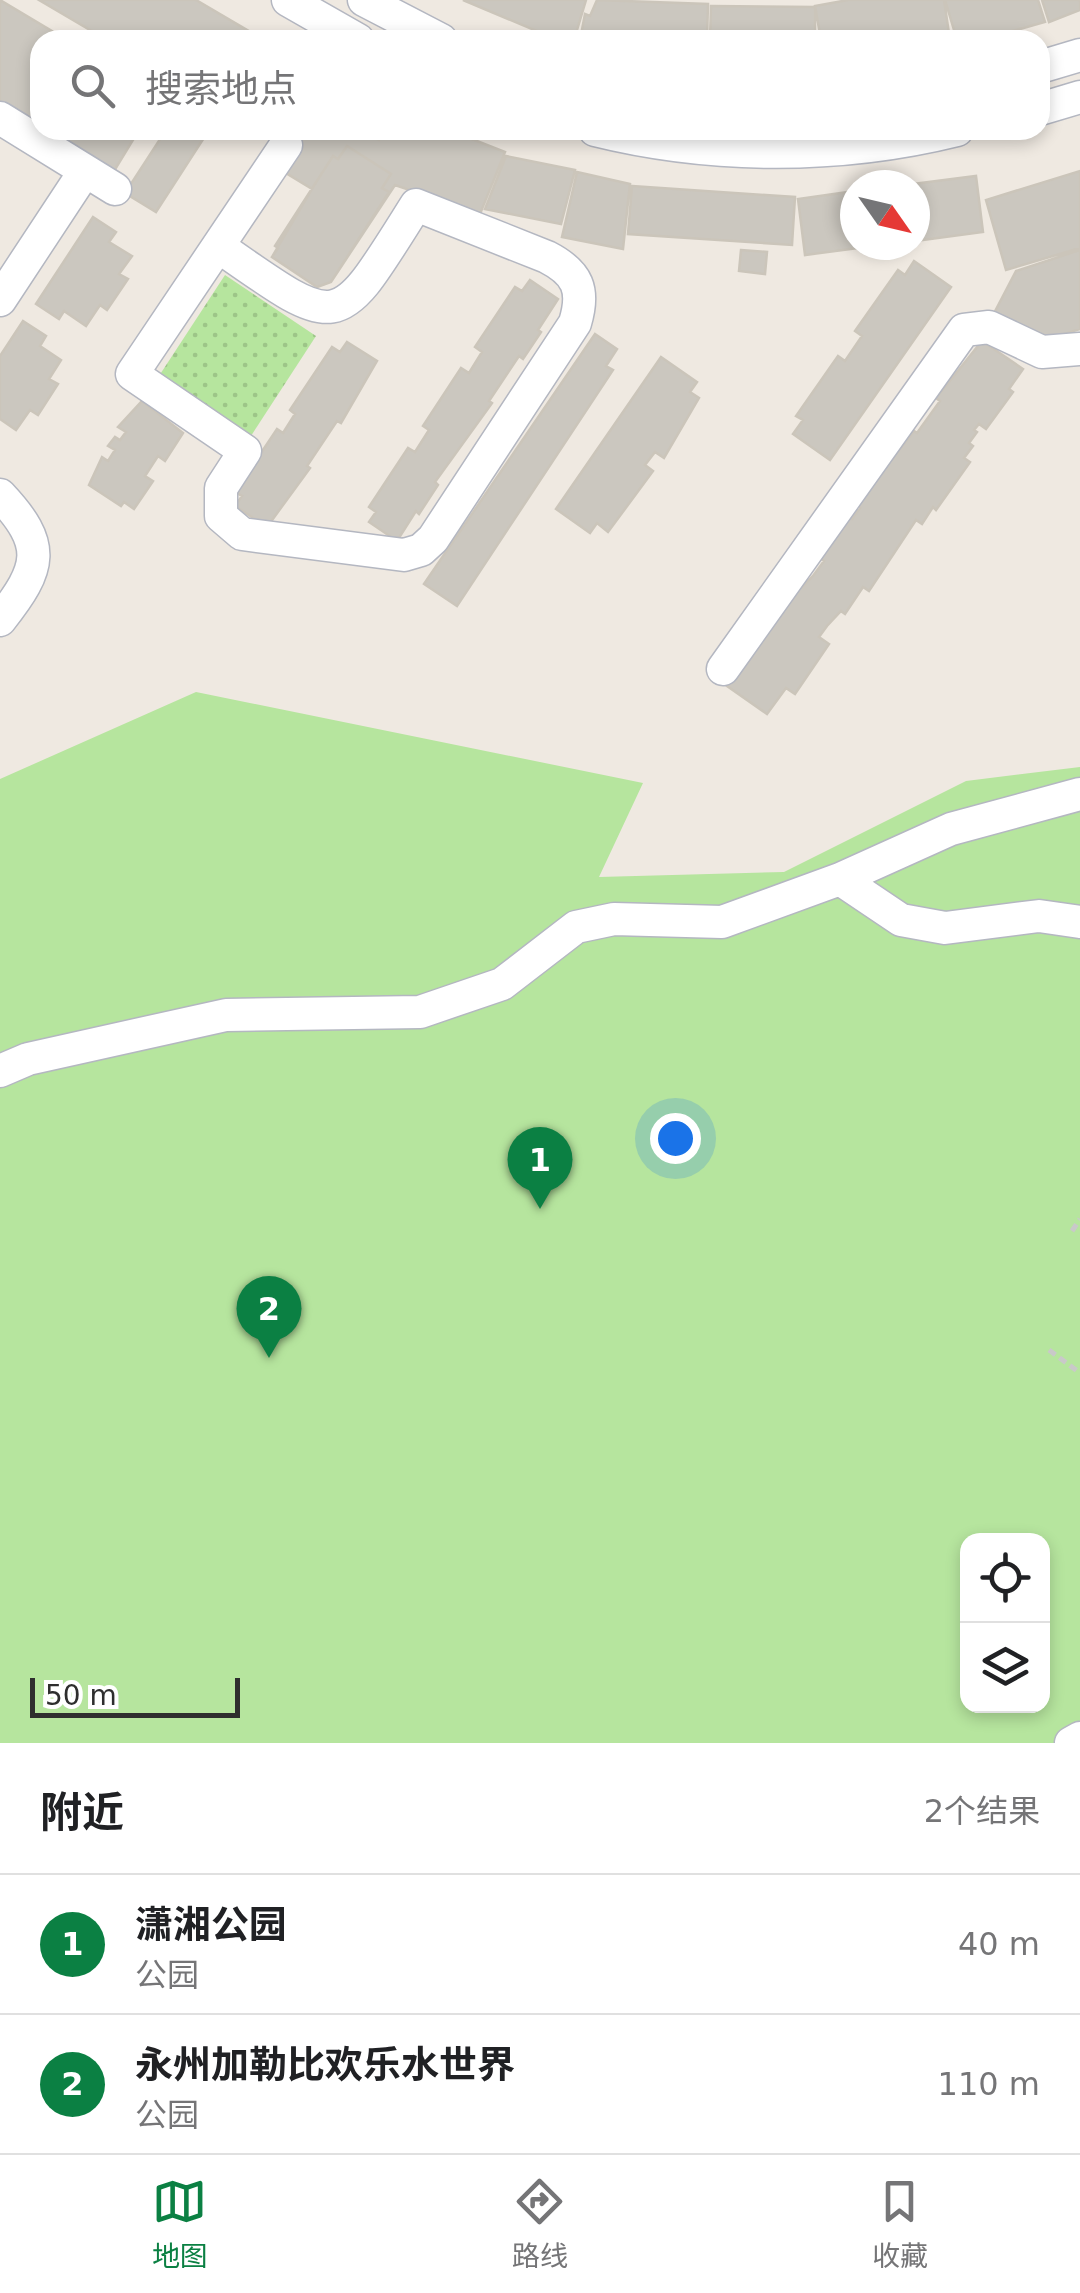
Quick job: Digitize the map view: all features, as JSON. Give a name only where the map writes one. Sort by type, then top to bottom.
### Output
[{"type":"street","points":[[288,0],[340,30]]},
{"type":"street","points":[[365,0],[423,30]]},
{"type":"street","points":[[1050,64],[1080,55]]},
{"type":"street","points":[[1050,105],[1080,97]]},
{"type":"street","points":[[0,118],[30,137]]},
{"type":"street","points":[[35,140],[115,189]]},
{"type":"street","points":[[650,140],[683,146],[801,152],[887,140]]},
{"type":"street","points":[[218,246],[300,304],[336,306],[361,292],[416,205],[564,266],[579,283],[581,302],[574,323],[433,540],[422,550],[404,556],[242,534],[220,516],[218,502],[222,488],[245,451],[132,374],[218,246],[286,145]]},
{"type":"street","points":[[0,300],[85,171]]},
{"type":"street","points":[[724,669],[964,330],[989,327],[1042,352],[1080,349]]},
{"type":"street","points":[[0,495],[27,524],[34,554],[25,584],[0,620]]},
{"type":"street","points":[[0,1071],[28,1059],[226,1015],[420,1012],[502,984],[576,927],[614,919],[722,922],[840,879],[951,829],[1080,794]]},
{"type":"street","points":[[840,879],[900,920],[916,923],[946,928],[1039,916],[1080,922]]},
{"type":"street","points":[[1071,1743],[1080,1738]]},
{"type":"path","points":[[1072,1231],[1080,1219]]},
{"type":"path","points":[[1049,1350],[1080,1373]]},
{"type":"green space","points":[[225,275],[316,336],[249,439],[157,379]]},
{"type":"green space","points":[[196,692],[643,783],[599,877],[784,872],[966,781],[1080,767],[1080,1743],[0,1743],[0,779]]},
{"type":"building","points":[[0,0],[50,30],[30,30],[30,127],[0,109]]},
{"type":"building","points":[[39,0],[196,0],[247,30],[90,30]]},
{"type":"building","points":[[463,0],[586,0],[577,30],[534,30]]},
{"type":"building","points":[[597,0],[708,4],[707,30],[582,30],[585,14],[590,16]]},
{"type":"building","points":[[848,0],[944,0],[948,30],[819,30],[815,6]]},
{"type":"building","points":[[945,0],[1038,0],[1045,22],[1017,30],[954,30]]},
{"type":"building","points":[[1042,0],[1080,0],[1080,10],[1049,22]]},
{"type":"building","points":[[711,6],[815,7],[815,30],[710,30]]},
{"type":"building","points":[[51,140],[133,140],[111,176]]},
{"type":"building","points":[[159,140],[203,140],[156,212],[125,193]]},
{"type":"building","points":[[280,140],[474,140],[505,152],[480,214],[395,185],[331,282],[317,287],[272,257],[312,189],[281,170],[294,149]]},
{"type":"building","points":[[347,146],[391,174],[382,188],[389,192],[331,282],[317,287],[272,257],[278,248],[275,246],[333,156],[338,159]]},
{"type":"building","points":[[506,156],[575,170],[561,224],[485,209]]},
{"type":"building","points":[[1080,171],[1080,248],[1006,270],[986,200]]},
{"type":"building","points":[[577,172],[630,184],[623,249],[562,237]]},
{"type":"building","points":[[976,176],[983,232],[930,239],[930,182]]},
{"type":"building","points":[[632,186],[795,197],[792,245],[628,234]]},
{"type":"building","points":[[840,193],[840,250],[805,255],[798,199]]},
{"type":"building","points":[[93,217],[116,232],[109,242],[132,256],[119,274],[128,279],[107,310],[100,305],[86,326],[64,311],[59,319],[36,304]]},
{"type":"building","points":[[741,250],[767,252],[765,274],[739,271]]},
{"type":"building","points":[[1080,250],[1080,329],[1034,344],[990,321],[1016,271]]},
{"type":"building","points":[[914,261],[951,287],[830,460],[793,434],[803,420],[796,416],[838,356],[845,361],[862,336],[855,331],[898,270],[905,275]]},
{"type":"building","points":[[530,280],[558,299],[538,330],[541,332],[523,359],[519,356],[489,401],[492,403],[435,482],[438,485],[419,514],[416,511],[397,541],[369,522],[376,512],[369,507],[408,448],[415,452],[429,430],[423,426],[461,368],[469,373],[482,352],[475,347],[515,287],[522,291]]},
{"type":"building","points":[[23,321],[46,336],[40,346],[61,360],[49,379],[58,384],[38,415],[30,410],[16,430],[0,419],[0,356]]},
{"type":"building","points":[[595,334],[617,349],[606,366],[613,370],[457,606],[424,584]]},
{"type":"building","points":[[982,341],[1023,369],[1009,389],[1013,392],[986,429],[979,424],[974,430],[977,432],[969,443],[973,446],[964,458],[970,462],[936,510],[933,507],[922,524],[916,520],[869,591],[863,587],[845,614],[841,611],[827,626],[819,637],[829,644],[795,694],[786,688],[767,714],[727,686],[752,657],[747,653],[797,583],[802,587],[824,561],[817,556],[847,515],[852,519],[860,508],[856,505],[914,431],[917,433],[940,401],[936,398]]},
{"type":"building","points":[[347,342],[377,361],[341,423],[337,421],[307,466],[310,468],[267,527],[235,506],[242,496],[235,492],[277,429],[283,433],[295,414],[290,410],[332,347],[340,352]]},
{"type":"building","points":[[661,357],[697,382],[690,392],[699,398],[664,458],[655,452],[645,465],[653,471],[608,532],[597,523],[590,533],[556,509]]},
{"type":"building","points":[[142,401],[183,433],[165,461],[158,456],[145,476],[153,481],[134,509],[124,502],[121,506],[89,485],[102,457],[108,461],[115,450],[108,446],[126,432],[118,427]]},
{"type":"place","name":"潇湘公园","points":[[540,1209]]},
{"type":"place","name":"永州加勒比欢乐水世界","points":[[269,1358]]}]
